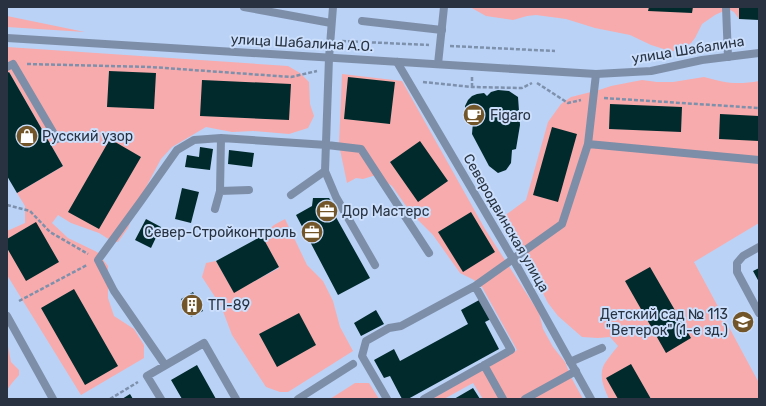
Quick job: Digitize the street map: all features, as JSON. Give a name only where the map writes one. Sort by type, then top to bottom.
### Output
[{"type":"street","points":[[244,7],[331,23]]},
{"type":"street","points":[[333,7],[329,58],[325,171],[336,197],[376,265]]},
{"type":"street","points":[[438,64],[444,7]]},
{"type":"street","points":[[726,7],[728,57]]},
{"type":"street","points":[[362,21],[442,30]]},
{"type":"street","name":"улица Шабалина А.О.","points":[[7,38],[596,74]]},
{"type":"street","name":"улица Шабалина","points":[[596,74],[651,71],[702,60],[759,53]]},
{"type":"street","name":"Северодвинская улица","points":[[397,62],[513,259],[591,399]]},
{"type":"street","points":[[10,65],[57,139]]},
{"type":"street","points":[[387,399],[362,356],[366,341],[390,328],[401,326],[475,286],[562,224],[588,144],[596,74]]},
{"type":"street","points":[[215,210],[220,191],[221,138]]},
{"type":"street","points":[[166,365],[114,291],[98,260],[177,150],[194,140],[221,138],[327,145],[361,149],[428,253]]},
{"type":"street","points":[[588,144],[759,160]]},
{"type":"street","points":[[291,195],[325,171]]},
{"type":"street","points":[[220,191],[249,190]]},
{"type":"street","points":[[759,247],[743,256],[736,264],[737,272],[759,313]]},
{"type":"street","points":[[424,399],[510,350],[475,286]]},
{"type":"street","points":[[7,316],[52,399]]},
{"type":"street","points":[[161,399],[148,376],[204,343],[236,399]]},
{"type":"street","points":[[570,362],[602,348]]},
{"type":"street","points":[[298,399],[353,364]]},
{"type":"street","points":[[484,365],[503,399]]},
{"type":"street","points":[[525,399],[576,371]]},
{"type":"path","points":[[10,65],[151,67],[291,77],[329,68]]},
{"type":"path","points":[[405,76],[424,82],[472,87],[522,88],[530,83],[537,83],[568,103],[593,97],[759,108]]},
{"type":"path","points":[[7,205],[30,211],[50,232],[98,260]]},
{"type":"path","points":[[19,302],[98,260]]},
{"type":"path","points":[[110,399],[148,376]]},
{"type":"shaded area","points":[[470,7],[739,7],[739,19],[734,12],[728,9],[715,15],[702,24],[691,43],[678,51],[670,51],[651,45],[630,35],[595,28],[566,19],[536,15],[513,20],[486,16]]},
{"type":"shaded area","points":[[7,16],[85,32],[7,27]]},
{"type":"shaded area","points":[[7,47],[288,66],[300,73],[309,82],[310,104],[314,116],[308,128],[289,134],[253,131],[232,132],[206,127],[172,147],[161,159],[137,204],[128,228],[118,242],[110,240],[99,233],[71,223],[58,215],[52,223],[68,238],[97,252],[108,266],[108,298],[114,316],[134,329],[144,345],[144,358],[81,395],[7,275],[7,231],[25,223],[25,206],[17,193],[63,166],[9,72],[7,73]]},
{"type":"shaded area","points":[[342,74],[402,81],[485,229],[539,313],[543,329],[553,347],[565,362],[583,399],[483,399],[473,383],[444,399],[432,399],[517,350],[482,287],[474,280],[460,273],[433,235],[411,213],[392,186],[376,175],[363,179],[356,178],[347,183],[339,145]]},
{"type":"shaded area","points":[[704,77],[731,83],[759,81],[759,223],[694,262],[759,383],[759,399],[609,399],[603,384],[602,371],[605,363],[618,346],[610,337],[582,337],[558,316],[548,303],[519,246],[500,219],[526,200],[548,122],[561,104],[571,97],[611,86],[642,80],[673,82]]},
{"type":"shaded area","points":[[285,219],[307,265],[323,281],[333,301],[340,327],[353,351],[288,392],[280,392],[266,387],[232,335],[221,306],[202,277],[206,263],[216,261],[234,292],[279,268],[262,236],[274,225]]},
{"type":"shaded area","points":[[7,341],[11,362],[19,370],[19,375],[7,390]]},
{"type":"shaded area","points":[[355,383],[369,383],[379,399],[330,399]]},
{"type":"building","points":[[649,7],[693,7],[692,13],[648,11]]},
{"type":"building","points":[[739,7],[759,7],[759,20],[739,19]]},
{"type":"building","points":[[109,71],[156,73],[154,109],[107,107]]},
{"type":"building","points":[[9,72],[63,166],[17,193],[7,176],[7,73]]},
{"type":"building","points":[[348,77],[395,82],[390,124],[344,119]]},
{"type":"building","points":[[202,80],[291,84],[289,120],[200,116]]},
{"type":"building","points":[[498,90],[509,91],[518,97],[520,125],[516,149],[512,150],[511,163],[506,170],[498,173],[489,166],[472,134],[473,122],[468,119],[465,113],[465,106],[472,96],[484,93],[487,96],[491,92]]},
{"type":"building","points":[[610,104],[682,107],[681,132],[609,129]]},
{"type":"building","points":[[720,114],[759,116],[759,141],[719,139]]},
{"type":"building","points":[[552,127],[577,134],[558,202],[533,195]]},
{"type":"building","points":[[110,139],[141,157],[99,229],[68,212]]},
{"type":"building","points":[[420,141],[448,181],[418,202],[390,162]]},
{"type":"building","points":[[200,147],[213,149],[210,170],[185,167],[187,155],[199,157]]},
{"type":"building","points":[[229,150],[254,153],[252,167],[228,164]]},
{"type":"building","points":[[182,188],[199,192],[191,223],[175,219]]},
{"type":"building","points":[[313,198],[329,198],[335,206],[332,210],[370,278],[338,295],[296,215],[312,206]]},
{"type":"building","points":[[471,212],[495,252],[463,272],[438,232]]},
{"type":"building","points":[[146,219],[161,227],[151,248],[135,240]]},
{"type":"building","points":[[36,222],[59,262],[26,281],[7,248],[7,239]]},
{"type":"building","points":[[262,236],[279,267],[234,293],[216,261]]},
{"type":"building","points":[[650,267],[691,338],[666,353],[625,281]]},
{"type":"building","points":[[759,268],[759,282],[753,271]]},
{"type":"building","points":[[74,289],[118,366],[85,385],[41,308]]},
{"type":"building","name":"ТП-89","points":[[193,292],[203,311],[191,317],[181,299]]},
{"type":"building","points":[[481,299],[491,319],[485,322],[499,349],[408,399],[402,399],[390,376],[384,378],[374,360],[394,349],[400,361],[468,324],[461,310]]},
{"type":"building","points":[[376,310],[384,324],[361,336],[354,323]]},
{"type":"building","points":[[299,313],[316,345],[277,367],[259,334]]},
{"type":"building","points":[[631,364],[651,399],[618,399],[606,378]]},
{"type":"building","points":[[197,365],[216,399],[182,399],[171,380]]},
{"type":"building","points":[[473,388],[480,399],[454,399]]},
{"type":"building","points":[[130,394],[133,399],[122,399]]},
{"type":"place","name":"Figaro","points":[[474,115]]},
{"type":"place","name":"Русский узор","points":[[27,136]]},
{"type":"place","name":"Дор Мастерс","points":[[327,211]]},
{"type":"place","name":"Север-Стройконтроль","points":[[312,232]]},
{"type":"place","name":"ТП-89","points":[[192,305]]},
{"type":"place","name":"Детский сад № 113 \"Ветерок\" (1-е зд.)","points":[[743,322]]}]
